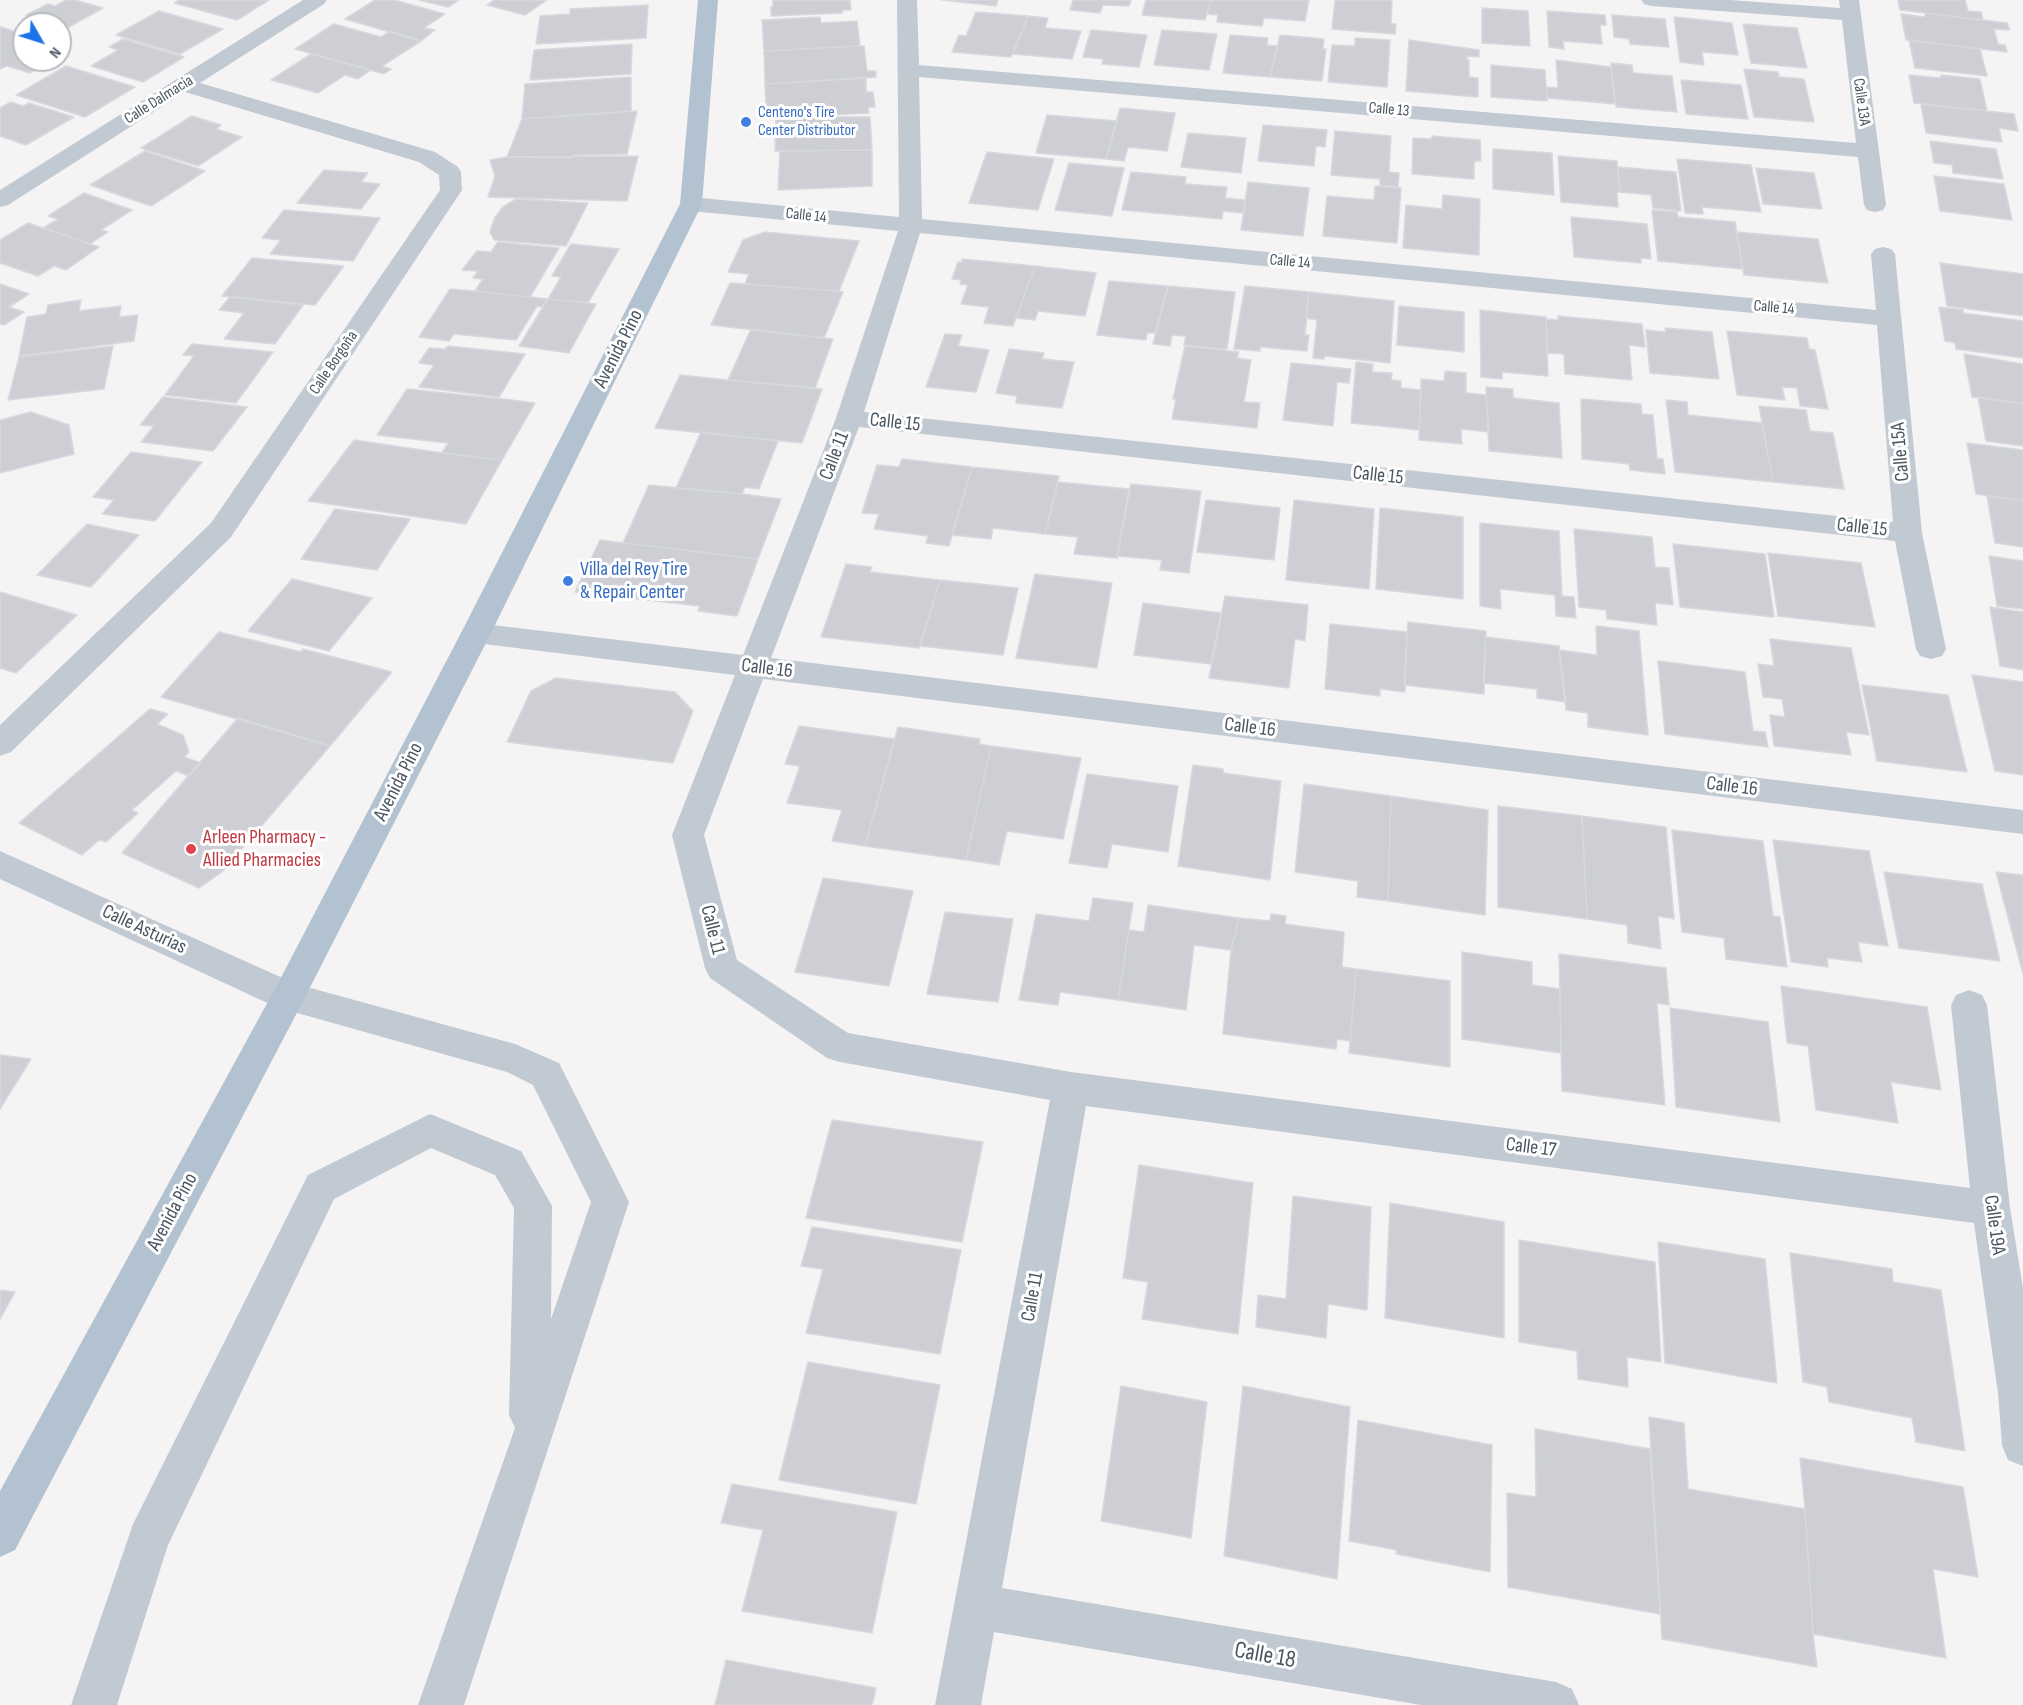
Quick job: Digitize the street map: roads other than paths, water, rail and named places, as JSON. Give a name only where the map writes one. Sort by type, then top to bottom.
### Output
[{"type":"main road","name":"Avenida Pino","points":[[0,1535],[288,997],[476,633],[691,204],[708,0]]},
{"type":"street","name":"Calle Dalmacia","points":[[0,200],[317,0]]},
{"type":"street","name":"Calle 11","points":[[907,0],[911,226],[849,418],[688,835],[722,968],[840,1047],[1071,1088],[958,1705]]},
{"type":"street","points":[[1651,0],[1850,8]]},
{"type":"street","name":"Calle 13A","points":[[1850,8],[1875,205]]},
{"type":"street","name":"Calle 13","points":[[909,70],[1868,151]]},
{"type":"street","name":"Calle Borgoña","points":[[0,744],[221,530],[451,190],[450,172],[427,156],[183,85]]},
{"type":"street","name":"Calle 14","points":[[691,204],[1889,319]]},
{"type":"street","name":"Calle 15A","points":[[1883,254],[1908,533],[1931,649]]},
{"type":"street","name":"Calle 15","points":[[849,418],[1908,533]]},
{"type":"street","name":"Calle 16","points":[[476,633],[2023,822]]},
{"type":"street","name":"Calle Asturias","points":[[0,864],[288,997],[515,1059],[546,1074],[610,1202],[441,1705]]},
{"type":"street","name":"Calle 19A","points":[[1969,1005],[1991,1208],[2019,1393],[2023,1445]]},
{"type":"street","name":"Calle 17","points":[[1071,1088],[1991,1208]]},
{"type":"street","points":[[94,1705],[148,1539],[321,1187],[430,1130],[508,1163],[533,1206],[530,1445]]},
{"type":"street","name":"Calle 18","points":[[975,1606],[1556,1705]]},
{"type":"place","name":"Centeno's Tire Center Distributor","points":[[746,122]]},
{"type":"place","name":"Villa del Rey Tire & Repair Center","points":[[568,581]]},
{"type":"place","name":"Arleen Pharmacy - Allied Pharmacies","points":[[191,849]]}]
